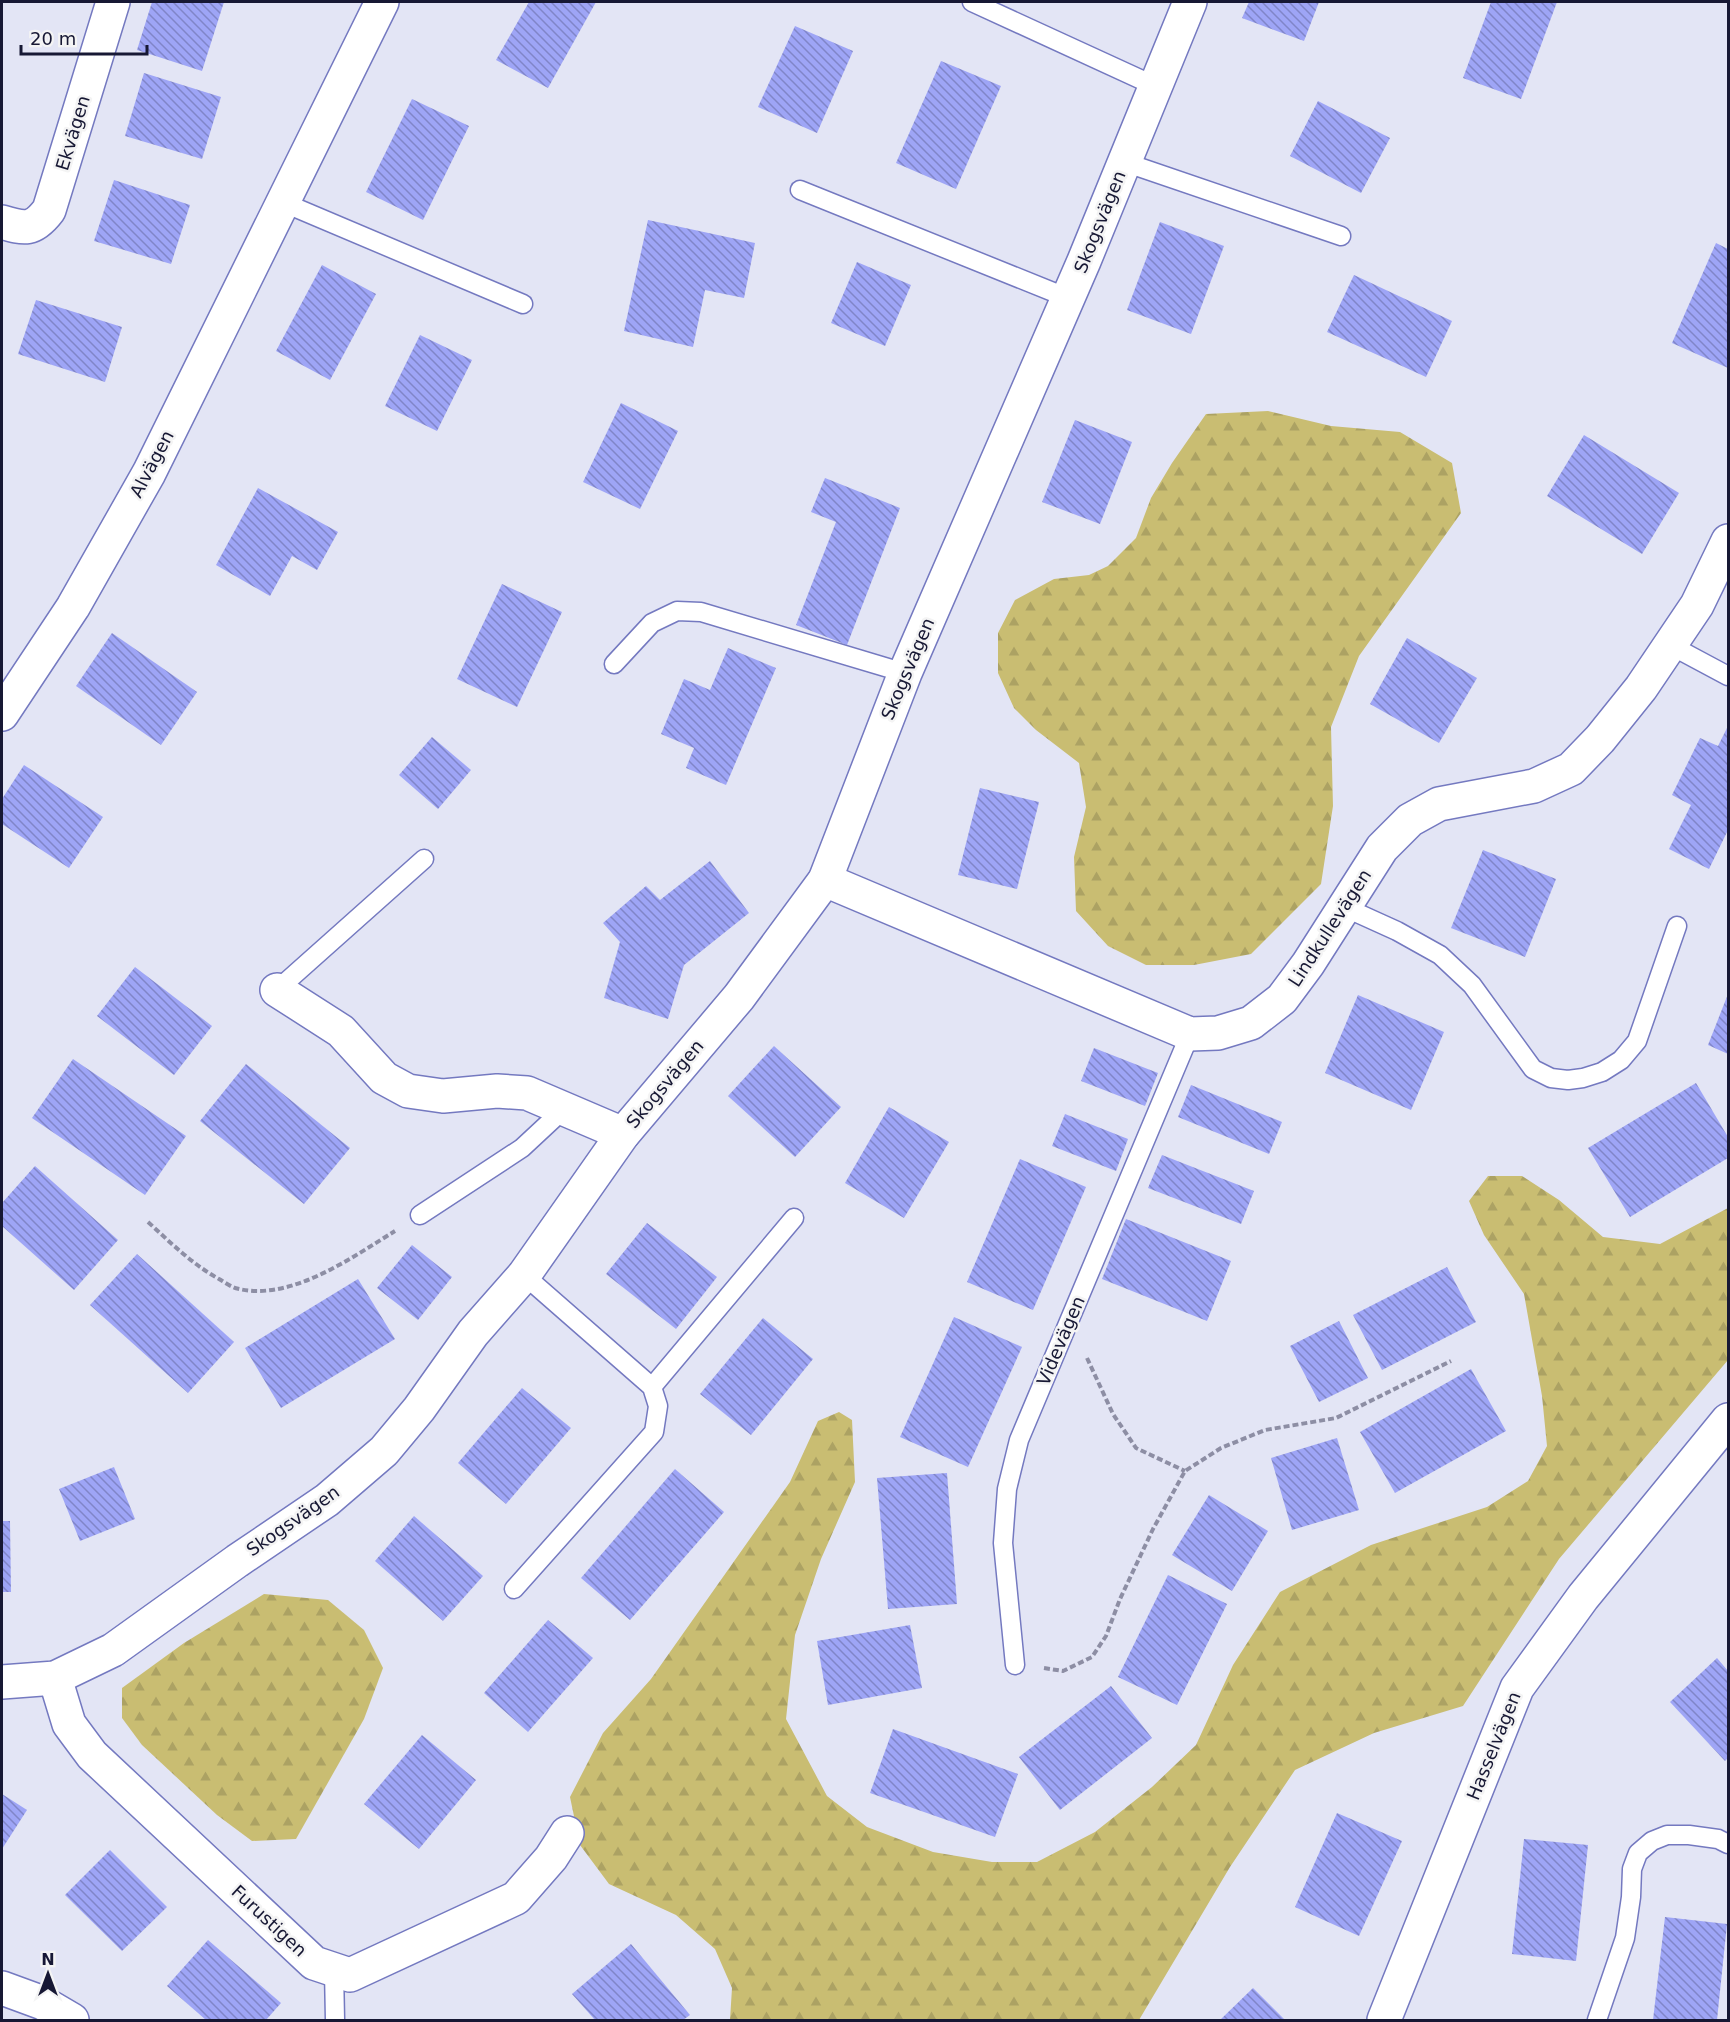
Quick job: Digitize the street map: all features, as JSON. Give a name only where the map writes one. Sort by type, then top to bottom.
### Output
[{"type":"street","name":"Ekvägen","points":[[2,222],[18,227],[30,227],[40,222],[49,210],[114,2]]},
{"type":"street","name":"Alvägen","points":[[2,714],[73,608],[149,473],[382,2]]},
{"type":"street","name":"Skogsvägen","points":[[2,1682],[55,1678],[113,1650],[327,1500],[384,1451],[473,1334],[524,1275],[623,1134],[739,997],[825,880],[878,741],[1068,298],[1190,2]]},
{"type":"street","name":"Lindkullevägen","points":[[825,880],[1190,1034],[1218,1033],[1251,1023],[1282,999],[1308,964],[1382,848],[1410,820],[1439,804],[1534,786],[1571,769],[1600,739],[1641,688],[1697,605],[1728,541]]},
{"type":"street","points":[[277,990],[341,1031],[384,1078],[408,1092],[443,1096],[497,1091],[527,1093],[623,1134]]},
{"type":"street","name":"Hasselvägen","points":[[1384,2020],[1517,1688],[1583,1597],[1722,1437]]},
{"type":"street","name":"Furustigen","points":[[55,1678],[69,1724],[92,1755],[314,1963],[350,1975],[516,1898],[551,1858],[567,1833]]},
{"type":"street","points":[[2,1988],[43,2003],[72,2020]]},
{"type":"lane","points":[[972,2],[1155,86]]},
{"type":"lane","points":[[1124,162],[1341,236]]},
{"type":"lane","points":[[800,190],[1068,298]]},
{"type":"lane","points":[[282,202],[523,304]]},
{"type":"lane","points":[[614,664],[652,623],[677,611],[701,612],[906,674]]},
{"type":"lane","points":[[1670,645],[1728,676]]},
{"type":"lane","points":[[277,990],[424,859]]},
{"type":"lane","points":[[1344,907],[1397,931],[1440,955],[1472,985],[1533,1069],[1551,1078],[1568,1080],[1602,1072],[1621,1060],[1637,1041],[1677,926]]},
{"type":"lane","name":"Videvägen","points":[[1015,1665],[1003,1543],[1007,1488],[1019,1440],[1190,1034]]},
{"type":"lane","points":[[420,1215],[522,1148],[565,1108]]},
{"type":"lane","points":[[652,1387],[794,1218]]},
{"type":"lane","points":[[514,1589],[654,1432],[658,1406],[652,1387],[524,1275]]},
{"type":"lane","points":[[1598,2020],[1625,1938],[1631,1897],[1632,1869],[1638,1852],[1652,1841],[1667,1835],[1709,1838],[1728,1844]]},
{"type":"lane","points":[[334,1970],[334,2020]]},
{"type":"path","points":[[148,1222],[199,1268],[234,1288],[265,1291],[303,1282],[351,1258],[420,1215]]},
{"type":"path","points":[[1070,1319],[1113,1414],[1136,1448],[1185,1471]]},
{"type":"path","points":[[1015,1665],[1063,1671],[1092,1657],[1106,1636],[1120,1599],[1185,1471],[1221,1448],[1265,1430],[1336,1418],[1451,1361]]},
{"type":"green space","points":[[1268,411],[1331,426],[1400,432],[1452,463],[1461,513],[1359,656],[1331,727],[1333,806],[1321,884],[1251,954],[1194,965],[1146,965],[1108,946],[1076,911],[1074,857],[1086,807],[1079,763],[1036,730],[1014,708],[998,673],[998,633],[1015,600],[1054,579],[1089,575],[1108,566],[1136,538],[1151,498],[1206,414]]},
{"type":"green space","points":[[1488,1176],[1522,1176],[1559,1200],[1603,1237],[1660,1244],[1728,1208],[1728,1360],[1559,1559],[1463,1706],[1374,1733],[1295,1770],[1230,1867],[1139,2020],[730,2020],[732,1988],[715,1949],[676,1915],[609,1884],[580,1845],[570,1797],[603,1733],[651,1679],[790,1482],[818,1421],[839,1412],[852,1420],[855,1482],[821,1559],[795,1635],[786,1719],[827,1796],[867,1827],[933,1852],[992,1862],[1037,1862],[1095,1832],[1152,1787],[1196,1745],[1233,1665],[1280,1592],[1371,1545],[1487,1507],[1528,1481],[1547,1446],[1542,1396],[1524,1294],[1484,1235],[1469,1201]]},
{"type":"green space","points":[[264,1594],[328,1600],[364,1630],[383,1668],[364,1719],[296,1839],[252,1841],[217,1815],[142,1745],[122,1718],[122,1688],[184,1643]]},
{"type":"building","points":[[152,2],[224,2],[202,71],[137,50]]},
{"type":"building","points":[[529,2],[596,2],[548,88],[496,60]]},
{"type":"building","points":[[1249,2],[1319,2],[1304,41],[1242,18]]},
{"type":"building","points":[[1491,2],[1557,2],[1521,99],[1463,78]]},
{"type":"building","points":[[795,26],[853,51],[817,133],[758,107]]},
{"type":"building","points":[[941,61],[1001,86],[956,189],[896,163]]},
{"type":"building","points":[[144,73],[221,97],[202,159],[125,136]]},
{"type":"building","points":[[412,99],[469,126],[423,220],[366,192]]},
{"type":"building","points":[[1318,101],[1390,138],[1361,193],[1290,156]]},
{"type":"building","points":[[114,180],[190,205],[171,264],[94,241]]},
{"type":"building","points":[[648,220],[755,243],[744,298],[705,290],[693,347],[624,331]]},
{"type":"building","points":[[1160,222],[1224,246],[1191,334],[1127,310]]},
{"type":"building","points":[[1716,243],[1728,249],[1728,368],[1672,343]]},
{"type":"building","points":[[857,262],[911,285],[885,346],[831,323]]},
{"type":"building","points":[[322,265],[376,294],[330,380],[276,351]]},
{"type":"building","points":[[1354,275],[1452,321],[1426,377],[1327,332]]},
{"type":"building","points":[[36,300],[122,327],[105,382],[18,354]]},
{"type":"building","points":[[420,335],[472,360],[437,431],[385,406]]},
{"type":"building","points":[[621,403],[678,431],[640,509],[583,482]]},
{"type":"building","points":[[1075,420],[1132,442],[1100,524],[1042,502]]},
{"type":"building","points":[[1584,435],[1679,493],[1642,554],[1547,496]]},
{"type":"building","points":[[825,478],[900,508],[847,645],[796,625],[836,522],[811,512]]},
{"type":"building","points":[[258,488],[338,532],[317,570],[292,556],[270,596],[216,565]]},
{"type":"building","points":[[502,584],[562,612],[517,707],[457,679]]},
{"type":"building","points":[[112,633],[197,692],[161,745],[76,686]]},
{"type":"building","points":[[1407,638],[1477,678],[1439,743],[1370,704]]},
{"type":"building","points":[[728,648],[776,668],[726,785],[686,768],[694,748],[661,734],[684,679],[710,690]]},
{"type":"building","points":[[1728,726],[1728,830],[1709,869],[1669,849],[1691,805],[1672,795],[1700,738],[1718,746]]},
{"type":"building","points":[[432,737],[471,770],[438,809],[399,775]]},
{"type":"building","points":[[24,765],[103,817],[69,868],[2,824],[2,799]]},
{"type":"building","points":[[980,788],[1039,802],[1017,889],[958,875]]},
{"type":"building","points":[[1483,850],[1556,879],[1525,957],[1451,928]]},
{"type":"building","points":[[710,861],[749,913],[684,965],[668,1019],[604,998],[620,942],[603,923],[646,886],[660,900]]},
{"type":"building","points":[[135,967],[212,1026],[174,1075],[97,1016]]},
{"type":"building","points":[[1728,994],[1728,1054],[1708,1045]]},
{"type":"building","points":[[1358,995],[1444,1032],[1411,1110],[1325,1073]]},
{"type":"building","points":[[774,1046],[841,1107],[795,1157],[728,1096]]},
{"type":"building","points":[[1094,1048],[1158,1073],[1145,1106],[1081,1081]]},
{"type":"building","points":[[73,1059],[186,1136],[145,1195],[32,1118]]},
{"type":"building","points":[[246,1064],[350,1148],[304,1204],[200,1121]]},
{"type":"building","points":[[1696,1083],[1728,1137],[1728,1158],[1630,1217],[1588,1148]]},
{"type":"building","points":[[1191,1085],[1282,1122],[1269,1154],[1178,1117]]},
{"type":"building","points":[[889,1107],[949,1142],[904,1218],[845,1183]]},
{"type":"building","points":[[1065,1114],[1128,1139],[1116,1171],[1052,1146]]},
{"type":"building","points":[[1162,1155],[1254,1191],[1241,1224],[1148,1188]]},
{"type":"building","points":[[1020,1159],[1086,1187],[1033,1310],[967,1282]]},
{"type":"building","points":[[35,1166],[118,1240],[74,1290],[2,1226],[2,1203]]},
{"type":"building","points":[[1126,1219],[1231,1261],[1207,1321],[1102,1279]]},
{"type":"building","points":[[647,1223],[717,1277],[676,1329],[606,1274]]},
{"type":"building","points":[[412,1245],[452,1277],[418,1320],[377,1288]]},
{"type":"building","points":[[137,1254],[234,1342],[188,1393],[90,1305]]},
{"type":"building","points":[[1447,1267],[1476,1322],[1382,1370],[1353,1315]]},
{"type":"building","points":[[358,1279],[395,1339],[281,1408],[245,1348]]},
{"type":"building","points":[[954,1317],[1022,1347],[968,1467],[900,1437]]},
{"type":"building","points":[[763,1318],[813,1359],[751,1435],[700,1394]]},
{"type":"building","points":[[1339,1321],[1368,1378],[1319,1402],[1290,1346]]},
{"type":"building","points":[[1471,1369],[1506,1431],[1395,1493],[1360,1432]]},
{"type":"building","points":[[522,1388],[571,1428],[506,1504],[458,1463]]},
{"type":"building","points":[[1337,1438],[1359,1510],[1292,1530],[1271,1458]]},
{"type":"building","points":[[114,1467],[135,1519],[80,1541],[59,1489]]},
{"type":"building","points":[[675,1469],[724,1512],[630,1620],[581,1578]]},
{"type":"building","points":[[947,1473],[957,1604],[888,1609],[877,1478]]},
{"type":"building","points":[[1209,1495],[1268,1531],[1232,1591],[1172,1555]]},
{"type":"building","points":[[414,1516],[483,1576],[443,1621],[375,1561]]},
{"type":"building","points":[[2,1521],[10,1521],[11,1592],[2,1592]]},
{"type":"building","points":[[1168,1575],[1227,1604],[1177,1705],[1118,1677]]},
{"type":"building","points":[[548,1620],[593,1658],[528,1732],[484,1693]]},
{"type":"building","points":[[910,1625],[922,1688],[828,1705],[817,1641]]},
{"type":"building","points":[[1717,1658],[1728,1671],[1728,1758],[1725,1761],[1670,1702]]},
{"type":"building","points":[[1111,1686],[1152,1738],[1060,1810],[1019,1757]]},
{"type":"building","points":[[893,1729],[1018,1774],[995,1837],[870,1793]]},
{"type":"building","points":[[422,1735],[476,1780],[419,1849],[364,1804]]},
{"type":"building","points":[[2,1794],[27,1810],[2,1849]]},
{"type":"building","points":[[1337,1813],[1402,1841],[1359,1936],[1295,1907]]},
{"type":"building","points":[[1524,1839],[1588,1845],[1576,1961],[1512,1954]]},
{"type":"building","points":[[110,1850],[167,1907],[122,1951],[65,1895]]},
{"type":"building","points":[[1665,1917],[1727,1924],[1717,2020],[1653,2020]]},
{"type":"building","points":[[208,1940],[281,2003],[266,2020],[206,2020],[167,1986]]},
{"type":"building","points":[[631,1944],[690,2015],[683,2020],[595,2020],[572,1994]]},
{"type":"building","points":[[1253,1988],[1285,2020],[1220,2020]]}]
